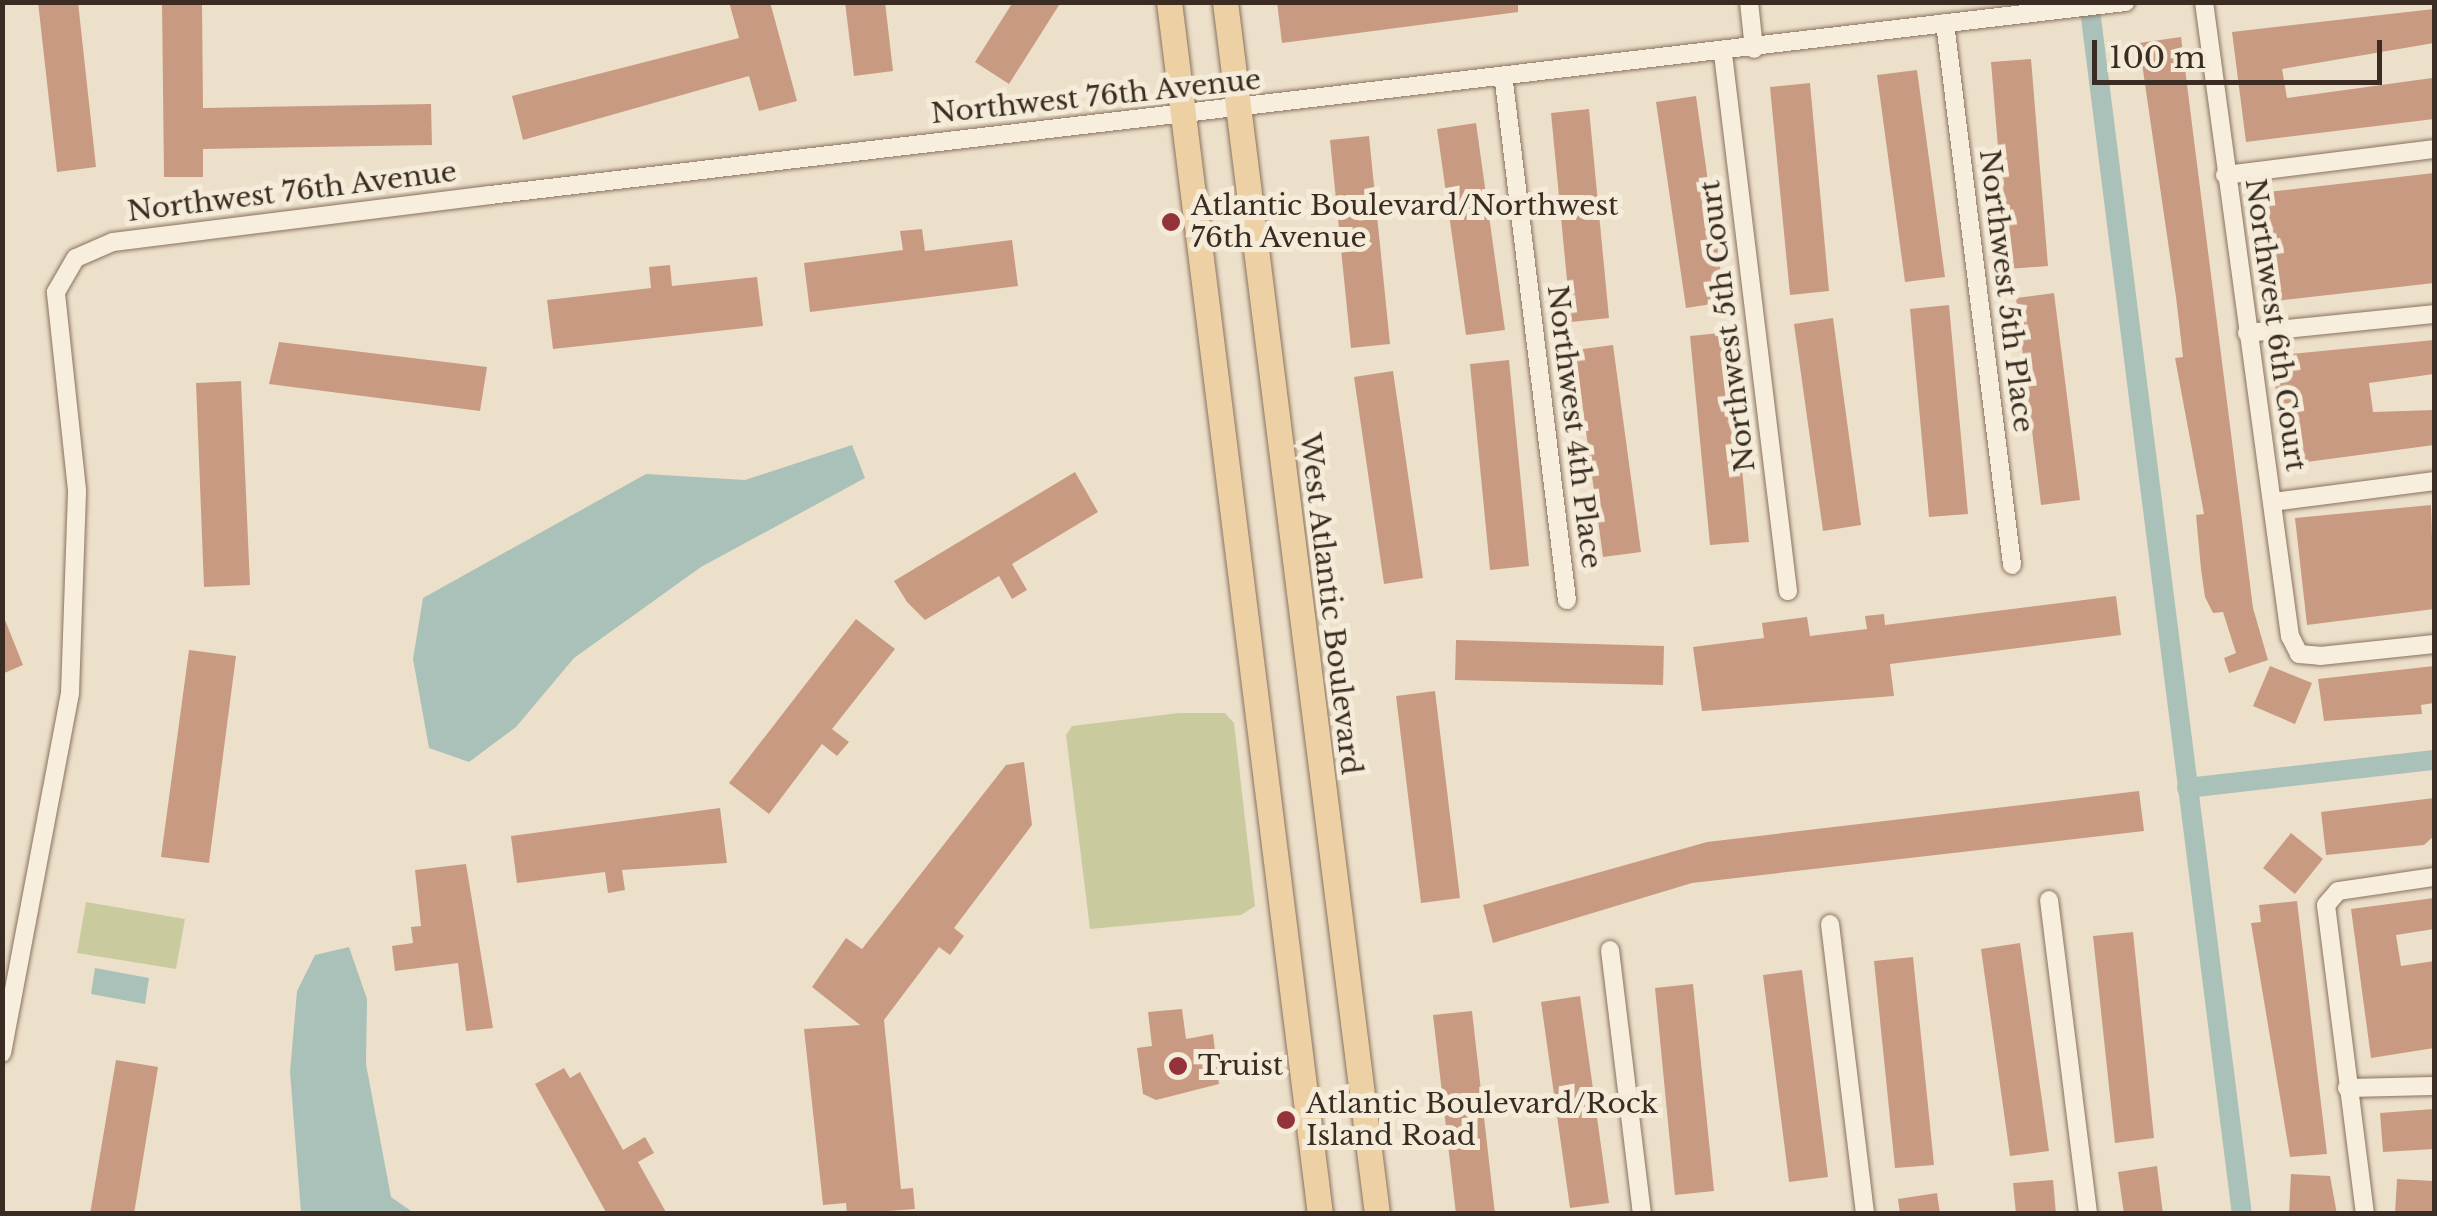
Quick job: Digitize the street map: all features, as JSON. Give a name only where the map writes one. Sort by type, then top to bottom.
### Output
[{"type":"main road","points":[[1170,2],[1320,1214]]},
{"type":"main road","name":"West Atlantic Boulevard","points":[[1225,2],[1377,1214]]},
{"type":"street","points":[[1749,2],[1754,49]]},
{"type":"street","name":"Northwest 6th Court","points":[[2204,2],[2247,334],[2299,654],[2434,644]]},
{"type":"street","name":"Northwest 76th Avenue","points":[[2,1054],[70,692],[77,490],[56,292],[76,258],[131,240],[1183,113],[1504,82],[2118,3]]},
{"type":"street","name":"Northwest 5th Place","points":[[1945,23],[2012,566]]},
{"type":"street","name":"Northwest 5th Court","points":[[1723,54],[1788,590]]},
{"type":"street","name":"Northwest 4th Place","points":[[1504,82],[1567,600]]},
{"type":"street","points":[[2225,174],[2434,149]]},
{"type":"street","points":[[2247,334],[2434,314]]},
{"type":"street","points":[[2273,502],[2434,481]]},
{"type":"street","points":[[2365,1214],[2326,904],[2338,891],[2434,877]]},
{"type":"street","points":[[2048,900],[2088,1214]]},
{"type":"street","points":[[1830,924],[1865,1214]]},
{"type":"street","points":[[1610,950],[1642,1214]]},
{"type":"street","points":[[2347,1088],[2434,1086]]},
{"type":"green space","points":[[1179,713],[1225,713],[1234,723],[1255,906],[1241,915],[1090,929],[1066,735],[1072,726]]},
{"type":"green space","points":[[86,902],[185,919],[176,969],[77,953]]},
{"type":"water","points":[[852,445],[865,478],[701,567],[574,658],[516,727],[469,762],[429,748],[413,659],[423,598],[646,474],[745,480]]},
{"type":"water","points":[[349,947],[367,999],[366,1064],[391,1197],[414,1213],[301,1213],[290,1072],[297,991],[315,955]]},
{"type":"water","points":[[95,968],[149,978],[145,1004],[91,994]]},
{"type":"building","points":[[38,2],[78,2],[96,167],[57,172]]},
{"type":"building","points":[[162,2],[202,2],[203,108],[431,104],[432,145],[203,149],[203,177],[164,177]]},
{"type":"building","points":[[729,2],[770,2],[797,101],[759,111],[749,76],[523,140],[512,96],[739,38]]},
{"type":"building","points":[[845,2],[885,2],[893,71],[854,76]]},
{"type":"building","points":[[1013,2],[1061,2],[1009,84],[975,62]]},
{"type":"building","points":[[1277,2],[1518,2],[1518,12],[1282,43]]},
{"type":"building","points":[[2434,9],[2434,43],[2282,69],[2287,98],[2432,78],[2434,119],[2246,142],[2232,32]]},
{"type":"building","points":[[2181,37],[2253,608],[2268,660],[2229,673],[2224,658],[2236,653],[2223,612],[2213,613],[2205,597],[2201,569],[2196,515],[2204,514],[2175,358],[2183,357],[2139,43]]},
{"type":"building","points":[[2031,59],[2048,266],[2008,269],[1991,62]]},
{"type":"building","points":[[1917,70],[1945,277],[1905,282],[1877,75]]},
{"type":"building","points":[[1810,83],[1829,291],[1790,295],[1770,87]]},
{"type":"building","points":[[1696,96],[1725,302],[1686,308],[1656,102]]},
{"type":"building","points":[[1589,109],[1609,318],[1571,322],[1551,113]]},
{"type":"building","points":[[1476,123],[1505,330],[1466,335],[1437,129]]},
{"type":"building","points":[[1369,136],[1390,344],[1351,348],[1330,140]]},
{"type":"building","points":[[2434,173],[2434,283],[2266,302],[2250,194]]},
{"type":"building","points":[[922,229],[925,251],[1012,240],[1018,286],[810,312],[804,263],[903,250],[900,231]]},
{"type":"building","points":[[670,265],[672,286],[757,277],[763,326],[553,349],[547,300],[651,288],[649,267]]},
{"type":"building","points":[[2054,293],[2080,500],[2041,505],[2016,298]]},
{"type":"building","points":[[1949,305],[1968,514],[1929,517],[1910,309]]},
{"type":"building","points":[[1833,318],[1861,525],[1823,531],[1794,324]]},
{"type":"building","points":[[1729,332],[1749,542],[1710,545],[1690,336]]},
{"type":"building","points":[[2434,340],[2434,374],[2369,383],[2373,412],[2434,410],[2434,445],[2284,465],[2272,356]]},
{"type":"building","points":[[279,342],[487,367],[480,411],[269,384]]},
{"type":"building","points":[[1613,345],[1641,552],[1603,557],[1575,350]]},
{"type":"building","points":[[1509,360],[1529,566],[1490,570],[1470,364]]},
{"type":"building","points":[[1393,371],[1423,578],[1384,584],[1354,377]]},
{"type":"building","points":[[241,381],[250,585],[204,587],[196,383]]},
{"type":"building","points":[[1075,472],[1098,512],[1012,564],[1027,590],[1012,599],[999,576],[925,620],[907,602],[894,581]]},
{"type":"building","points":[[2431,505],[2434,609],[2307,625],[2295,518]]},
{"type":"building","points":[[2116,596],[2121,635],[1890,664],[1894,696],[1702,711],[1693,647],[1764,638],[1762,623],[1807,617],[1810,636],[1867,629],[1865,616],[1884,614],[1885,625]]},
{"type":"building","points":[[2,616],[23,665],[2,674]]},
{"type":"building","points":[[856,619],[895,649],[832,729],[849,742],[837,756],[822,744],[769,814],[729,783]]},
{"type":"building","points":[[1456,640],[1664,646],[1663,685],[1455,680]]},
{"type":"building","points":[[189,650],[236,656],[209,863],[161,857]]},
{"type":"building","points":[[2270,666],[2312,683],[2295,724],[2253,706]]},
{"type":"building","points":[[2434,666],[2434,703],[2421,705],[2422,714],[2324,721],[2318,679]]},
{"type":"building","points":[[1435,691],[1460,898],[1421,903],[1396,696]]},
{"type":"building","points":[[1024,762],[1032,825],[954,928],[964,936],[950,955],[939,947],[884,1020],[901,1189],[913,1188],[915,1209],[847,1214],[846,1203],[823,1205],[804,1029],[860,1025],[812,987],[846,938],[862,949],[1006,765]]},
{"type":"building","points":[[2139,791],[2144,831],[1692,883],[1493,943],[1483,905],[1707,842]]},
{"type":"building","points":[[2434,798],[2434,836],[2424,845],[2326,855],[2321,812]]},
{"type":"building","points":[[720,808],[727,863],[622,870],[625,890],[608,893],[605,872],[517,883],[511,836]]},
{"type":"building","points":[[2291,833],[2323,859],[2295,894],[2263,868]]},
{"type":"building","points":[[466,864],[493,1028],[466,1031],[458,963],[395,971],[392,946],[413,943],[411,927],[421,926],[415,870]]},
{"type":"building","points":[[2434,898],[2434,929],[2396,935],[2401,966],[2434,961],[2434,1048],[2371,1058],[2351,909]]},
{"type":"building","points":[[2297,901],[2327,1154],[2290,1157],[2251,923],[2261,922],[2259,905]]},
{"type":"building","points":[[2133,932],[2154,1138],[2115,1143],[2093,936]]},
{"type":"building","points":[[2020,943],[2049,1151],[2010,1156],[1981,949]]},
{"type":"building","points":[[1913,957],[1934,1165],[1895,1168],[1874,961]]},
{"type":"building","points":[[1802,970],[1828,1177],[1789,1182],[1763,975]]},
{"type":"building","points":[[1693,984],[1714,1191],[1675,1195],[1655,988]]},
{"type":"building","points":[[1580,996],[1609,1203],[1570,1208],[1541,1002]]},
{"type":"building","name":"Truist","points":[[1182,1009],[1186,1039],[1213,1034],[1219,1084],[1156,1100],[1143,1094],[1137,1048],[1152,1046],[1148,1012]]},
{"type":"building","points":[[1472,1011],[1495,1214],[1456,1214],[1433,1015]]},
{"type":"building","points":[[116,1060],[158,1067],[134,1214],[90,1214]]},
{"type":"building","points":[[564,1068],[570,1078],[580,1072],[623,1150],[645,1137],[654,1153],[638,1162],[667,1214],[607,1214],[535,1084]]},
{"type":"building","points":[[2434,1109],[2434,1149],[2383,1152],[2380,1113]]},
{"type":"building","points":[[2157,1166],[2163,1214],[2124,1214],[2118,1172]]},
{"type":"building","points":[[2291,1174],[2330,1176],[2337,1214],[2289,1214]]},
{"type":"building","points":[[2397,1179],[2434,1181],[2434,1214],[2395,1214]]},
{"type":"building","points":[[2053,1180],[2056,1214],[2016,1214],[2013,1183]]},
{"type":"building","points":[[1937,1193],[1940,1214],[1900,1214],[1898,1199]]},
{"type":"waterway","points":[[2089,2],[2242,1214]]},
{"type":"waterway","points":[[2187,788],[2434,760]]},
{"type":"place","name":"Atlantic Boulevard/Northwest 76th Avenue","points":[[1171,222]]},
{"type":"place","name":"Truist","points":[[1178,1066]]},
{"type":"place","name":"Atlantic Boulevard/Rock Island Road","points":[[1286,1120]]}]
